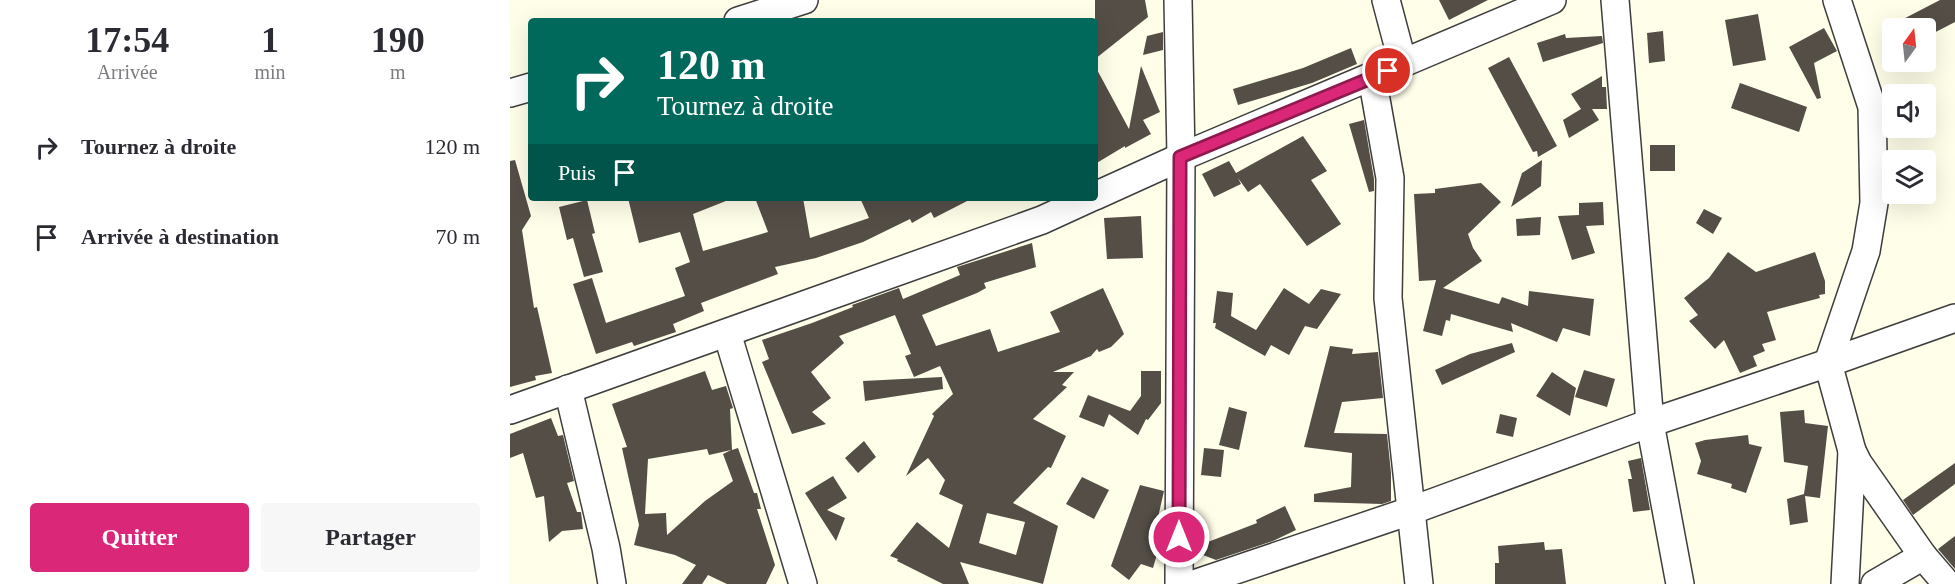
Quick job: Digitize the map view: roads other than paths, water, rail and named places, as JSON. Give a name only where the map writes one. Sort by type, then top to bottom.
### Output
[{"type":"street","points":[[747,18],[804,0]]},
{"type":"street","points":[[1178,0],[1179,584]]},
{"type":"street","points":[[1386,0],[1402,64]]},
{"type":"street","points":[[1098,195],[1180,157],[1552,0]]},
{"type":"street","points":[[1615,0],[1650,423],[1680,584]]},
{"type":"street","points":[[1837,0],[1872,107],[1874,202],[1866,251],[1828,363],[1852,451],[1858,463],[1923,555],[1947,584]]},
{"type":"street","points":[[1372,77],[1389,177],[1388,298],[1419,584]]},
{"type":"street","points":[[510,93],[528,88]]},
{"type":"street","points":[[510,410],[1042,220],[1083,201]]},
{"type":"street","points":[[1194,584],[1410,511],[1650,423],[1955,318]]},
{"type":"street","points":[[727,333],[803,584]]},
{"type":"street","points":[[568,389],[606,548],[612,584]]},
{"type":"street","points":[[1845,584],[1852,451]]},
{"type":"street","points":[[1875,584],[1923,555]]}]
